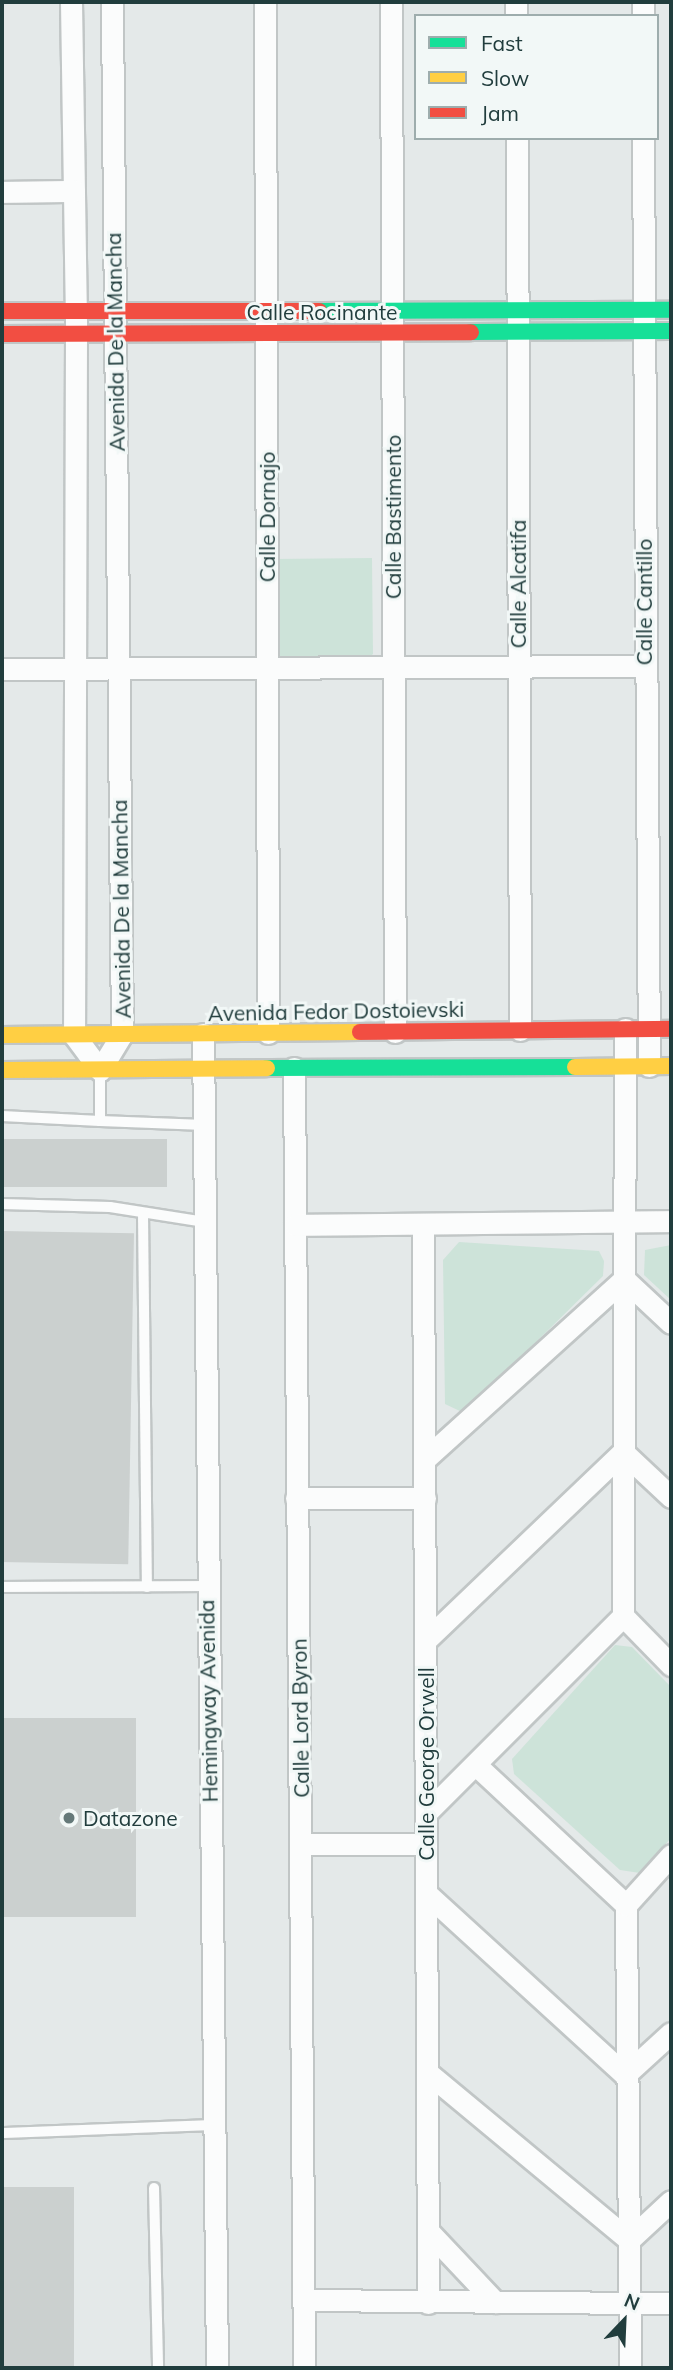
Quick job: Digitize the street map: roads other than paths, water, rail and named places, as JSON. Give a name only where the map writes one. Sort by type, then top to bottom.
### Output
[{"type":"main road","name":"Calle Rocinante","points":[[2,311],[266,310],[517,332],[642,321]]},
{"type":"main road","name":"Calle Rocinante","points":[[2,334],[266,333],[517,310],[642,321]]},
{"type":"main road","points":[[642,321],[671,310]]},
{"type":"main road","points":[[642,321],[671,331]]},
{"type":"main road","name":"Avenida Fedor Dostoievski","points":[[2,1035],[671,1029]]},
{"type":"main road","points":[[2,1070],[671,1066]]},
{"type":"street","name":"Avenida De la Mancha","points":[[71,2],[76,334],[74,1035]]},
{"type":"street","name":"Avenida De la Mancha","points":[[100,1070],[122,1034],[112,2]]},
{"type":"street","name":"Calle Dornajo","points":[[265,2],[268,1033]]},
{"type":"street","name":"Calle Bastimento","points":[[391,2],[395,1032]]},
{"type":"street","name":"Calle Alcatifa","points":[[517,140],[520,1030]]},
{"type":"street","name":"Calle Cantillo","points":[[643,140],[642,321],[649,1066]]},
{"type":"street","points":[[2,192],[74,191]]},
{"type":"street","points":[[2,669],[645,666]]},
{"type":"street","points":[[426,1813],[477,1766],[623,1616],[625,1029]]},
{"type":"street","name":"Hemingway Avenida","points":[[204,1034],[206,1586],[217,2368]]},
{"type":"street","points":[[74,1035],[100,1070]]},
{"type":"street","name":"Calle Lord Byron","points":[[294,1068],[304,2368]]},
{"type":"street","points":[[295,1224],[671,1221]]},
{"type":"street","name":"Calle George Orwell","points":[[424,1225],[428,2303]]},
{"type":"street","points":[[624,1279],[671,1323]]},
{"type":"street","points":[[425,1459],[624,1279]]},
{"type":"street","points":[[624,1452],[671,1497]]},
{"type":"street","points":[[426,1640],[624,1452]]},
{"type":"street","points":[[296,1499],[425,1498]]},
{"type":"street","points":[[623,1616],[671,1665]]},
{"type":"street","points":[[477,1766],[626,1905]]},
{"type":"street","points":[[302,1844],[426,1844]]},
{"type":"street","points":[[630,2368],[625,2075],[626,1905],[671,1855]]},
{"type":"street","points":[[427,1895],[625,2075]]},
{"type":"street","points":[[625,2075],[671,2033]]},
{"type":"street","points":[[428,2073],[629,2240]]},
{"type":"street","points":[[629,2240],[671,2201]]},
{"type":"street","points":[[428,2231],[495,2302]]},
{"type":"street","points":[[303,2300],[671,2304]]},
{"type":"lane","points":[[100,1070],[100,1121]]},
{"type":"lane","points":[[2,1115],[205,1125]]},
{"type":"lane","points":[[2,1204],[85,1205],[205,1222]]},
{"type":"lane","points":[[143,1213],[147,1587]]},
{"type":"lane","points":[[2,1587],[206,1586]]},
{"type":"lane","points":[[2,2133],[214,2125]]},
{"type":"lane","points":[[154,2188],[158,2368]]},
{"type":"place","name":"Datazone","points":[[69,1818]]}]
